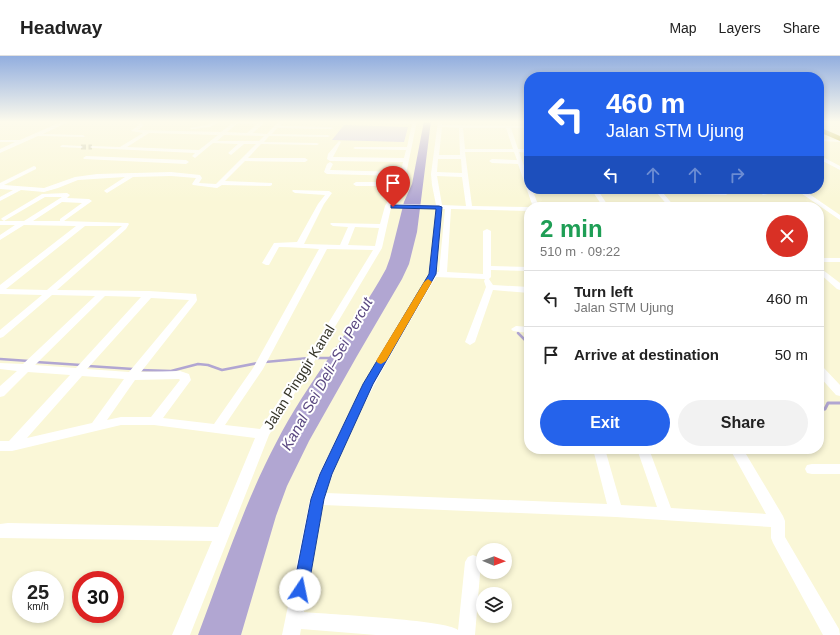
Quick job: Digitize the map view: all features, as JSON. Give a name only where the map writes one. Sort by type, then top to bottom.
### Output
[{"type":"street","points":[[122,148],[199,152]]},
{"type":"street","points":[[160,151],[164,148]]},
{"type":"street","points":[[181,166],[205,148]]},
{"type":"street","points":[[231,153],[236,148]]},
{"type":"street","points":[[0,186],[44,190],[82,177],[174,172],[198,176],[194,183],[197,185],[217,186],[254,148]]},
{"type":"street","points":[[335,148],[330,159],[406,160]]},
{"type":"street","points":[[398,148],[408,149]]},
{"type":"street","points":[[436,148],[434,174],[435,189],[439,202],[438,274]]},
{"type":"street","points":[[515,148],[524,176]]},
{"type":"street","name":"Jalan Pinggir Kanal","points":[[181,635],[263,434],[306,367],[378,248],[390,206],[401,184],[408,149]]},
{"type":"street","points":[[469,208],[463,150],[524,152]]},
{"type":"street","points":[[435,157],[463,157]]},
{"type":"street","points":[[86,158],[186,162]]},
{"type":"street","points":[[243,159],[305,160]]},
{"type":"street","points":[[824,160],[840,168]]},
{"type":"street","points":[[492,161],[519,162]]},
{"type":"street","points":[[330,164],[327,172],[403,174]]},
{"type":"street","points":[[0,186],[34,168]]},
{"type":"street","points":[[434,174],[465,175]]},
{"type":"street","points":[[107,191],[132,175]]},
{"type":"street","points":[[221,183],[270,184]]},
{"type":"street","points":[[356,184],[401,184]]},
{"type":"street","points":[[0,199],[21,188]]},
{"type":"street","points":[[295,191],[330,193],[321,204],[300,244]]},
{"type":"street","points":[[661,194],[668,202]]},
{"type":"street","points":[[805,194],[816,202]]},
{"type":"street","points":[[0,238],[67,195],[44,195],[2,221]]},
{"type":"street","points":[[61,200],[89,201],[62,220]]},
{"type":"street","points":[[390,206],[524,209]]},
{"type":"street","points":[[448,207],[438,274],[368,384],[326,474],[318,499],[293,627],[421,632],[451,635]]},
{"type":"street","points":[[824,207],[840,218]]},
{"type":"street","points":[[824,212],[840,213]]},
{"type":"street","points":[[0,335],[51,292],[126,224],[15,223],[2,221]]},
{"type":"street","points":[[0,232],[15,223]]},
{"type":"street","points":[[0,290],[84,223]]},
{"type":"street","points":[[333,224],[384,226]]},
{"type":"street","points":[[343,247],[352,225]]},
{"type":"street","points":[[470,342],[490,287],[487,277],[487,231]]},
{"type":"street","points":[[266,262],[277,245],[300,244],[304,246],[378,248]]},
{"type":"street","points":[[217,428],[258,369],[323,249]]},
{"type":"street","points":[[824,260],[840,260]]},
{"type":"street","points":[[488,268],[524,269]]},
{"type":"street","points":[[824,273],[840,287]]},
{"type":"street","points":[[438,274],[487,277]]},
{"type":"street","points":[[490,287],[524,290]]},
{"type":"street","points":[[0,290],[193,296],[194,298],[134,374],[94,428]]},
{"type":"street","points":[[0,393],[103,293]]},
{"type":"street","points":[[6,446],[84,367],[149,294]]},
{"type":"street","points":[[516,329],[524,330]]},
{"type":"street","points":[[0,366],[31,363],[84,367],[134,374],[180,375],[185,377],[186,380],[154,421]]},
{"type":"street","points":[[824,374],[840,392]]},
{"type":"street","points":[[6,446],[121,422],[154,421],[263,434]]},
{"type":"street","points":[[600,454],[616,511]]},
{"type":"street","points":[[645,454],[666,514]]},
{"type":"street","points":[[739,454],[778,521],[778,538],[833,635]]},
{"type":"street","points":[[812,469],[840,469]]},
{"type":"street","points":[[318,499],[616,511],[778,521]]},
{"type":"street","points":[[0,531],[223,534]]},
{"type":"street","points":[[466,635],[473,562]]},
{"type":"water","name":"Kanal Sei Deli–Sei Percut","points":[[419,148],[428,148],[417,232],[409,264],[402,279],[309,441],[287,486],[276,516],[241,635],[198,635],[225,562],[264,466],[288,420],[359,313],[386,269],[404,202],[412,184]]},
{"type":"waterway","points":[[518,333],[524,339]]},
{"type":"waterway","points":[[265,362],[309,358]]},
{"type":"waterway","name":"Kanal Sei Deli–Sei Percut","points":[[314,358],[331,358]]},
{"type":"waterway","points":[[0,359],[29,361]]},
{"type":"waterway","points":[[36,362],[81,365]]},
{"type":"waterway","points":[[140,370],[171,371],[198,364],[208,365],[222,370],[258,363]]},
{"type":"waterway","points":[[88,366],[133,369]]},
{"type":"waterway","points":[[824,409],[828,403],[840,403]]},
{"type":"slow traffic","points":[[381,361],[428,282]]},
{"type":"route","points":[[300,590],[318,499],[326,474],[368,384],[432,274],[439,207],[393,207]]}]
